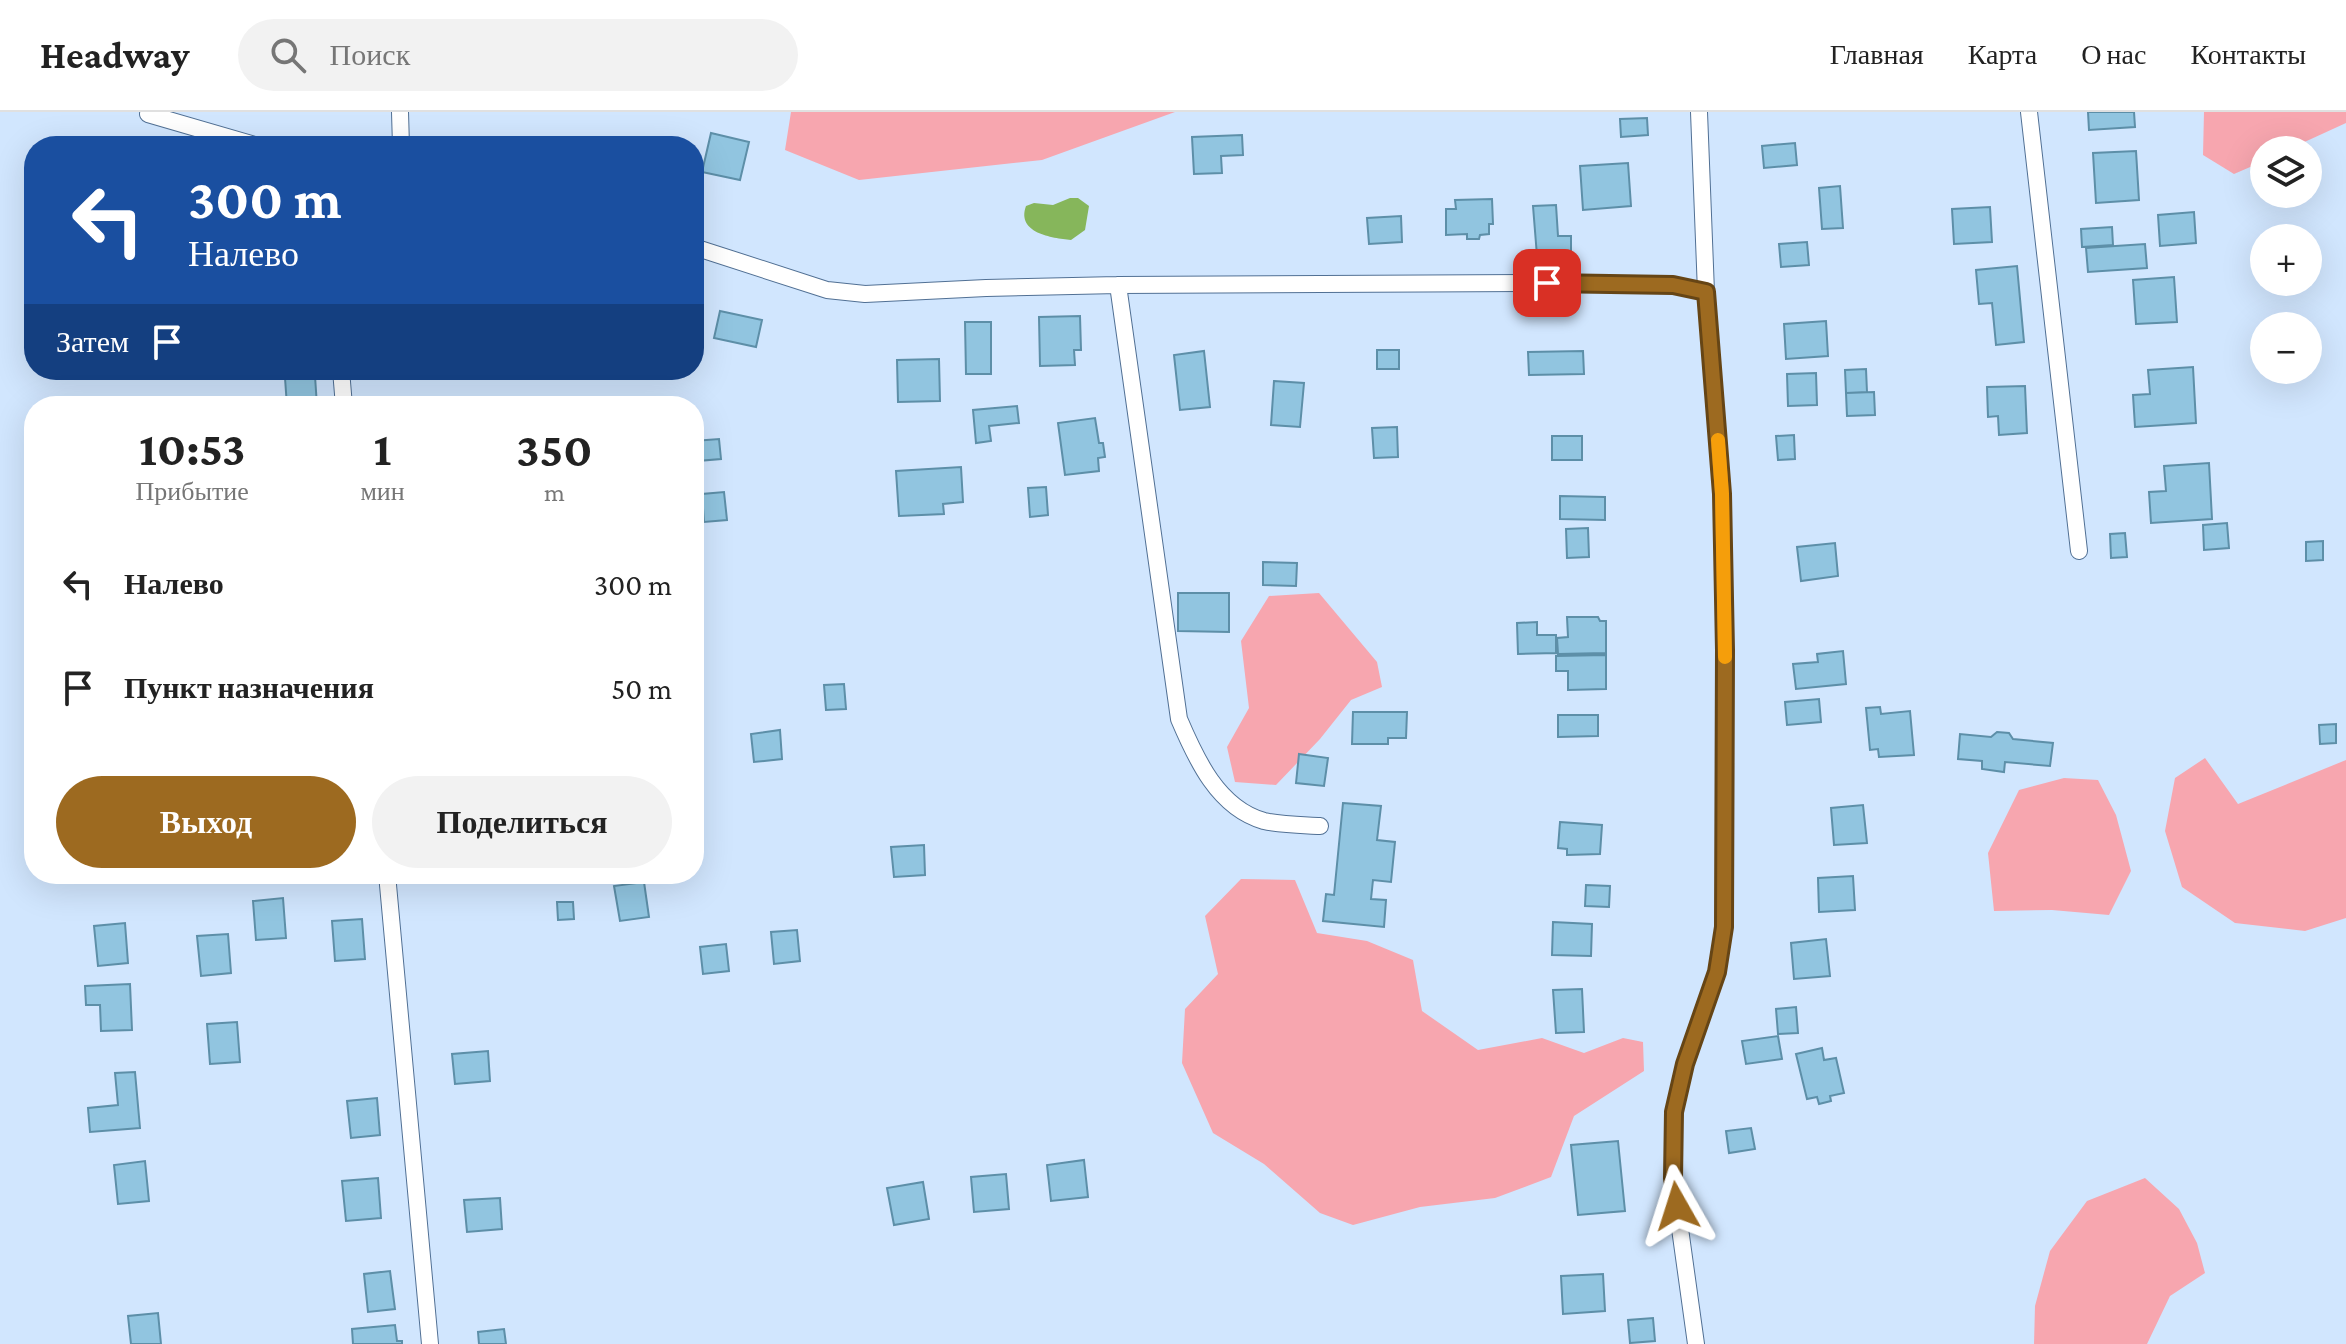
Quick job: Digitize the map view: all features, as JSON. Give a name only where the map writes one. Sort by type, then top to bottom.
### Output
[{"type":"street","points":[[400,112],[401,136]]},
{"type":"street","points":[[1696,1344],[1673,1178],[1673,1125],[1685,1064],[1717,972],[1724,927],[1725,650],[1722,494],[1706,292],[1699,112]]},
{"type":"street","points":[[2029,112],[2079,551]]},
{"type":"street","points":[[148,114],[224,136]]},
{"type":"street","points":[[704,250],[827,290],[865,294],[1118,285],[1547,283],[1673,285],[1706,292]]},
{"type":"street","points":[[1118,285],[1179,719],[1193,754],[1235,808],[1264,821],[1320,826]]},
{"type":"street","points":[[388,884],[430,1344]]},
{"type":"shaded area","points":[[791,112],[1175,112],[1042,160],[859,180],[785,150]]},
{"type":"shaded area","points":[[2204,112],[2346,112],[2346,123],[2318,136],[2250,136],[2250,167],[2234,174],[2203,155]]},
{"type":"shaded area","points":[[1078,198],[1089,206],[1085,230],[1071,240],[1038,232],[1026,222],[1026,206],[1034,203],[1053,205]]},
{"type":"shaded area","points":[[1319,593],[1377,662],[1382,687],[1351,700],[1320,739],[1276,785],[1235,782],[1227,747],[1249,708],[1241,641],[1269,596]]},
{"type":"shaded area","points":[[2205,758],[2238,804],[2346,760],[2346,918],[2305,931],[2235,923],[2182,887],[2165,831],[2175,778]]},
{"type":"shaded area","points":[[2064,778],[2098,780],[2116,815],[2131,871],[2109,915],[2052,910],[1994,911],[1988,853],[2019,790]]},
{"type":"shaded area","points":[[1241,879],[1295,880],[1317,933],[1367,941],[1413,960],[1422,1011],[1478,1050],[1542,1038],[1584,1053],[1623,1038],[1643,1042],[1644,1071],[1574,1116],[1551,1177],[1495,1198],[1420,1207],[1353,1225],[1320,1213],[1264,1164],[1213,1133],[1182,1063],[1185,1009],[1218,974],[1205,916]]},
{"type":"shaded area","points":[[2145,1178],[2179,1209],[2197,1243],[2205,1273],[2170,1296],[2147,1344],[2034,1344],[2035,1306],[2050,1251],[2087,1201]]},
{"type":"building","points":[[2088,112],[2134,112],[2135,127],[2089,130]]},
{"type":"building","points":[[1647,118],[1648,135],[1621,137],[1620,119]]},
{"type":"building","points":[[711,133],[749,142],[740,180],[704,172]]},
{"type":"building","points":[[1242,135],[1243,155],[1221,156],[1222,173],[1194,174],[1192,137]]},
{"type":"building","points":[[1795,143],[1797,165],[1764,168],[1762,146]]},
{"type":"building","points":[[2136,151],[2139,200],[2096,203],[2093,153]]},
{"type":"building","points":[[1628,163],[1631,206],[1583,210],[1580,166]]},
{"type":"building","points":[[1840,186],[1843,228],[1822,229],[1819,188]]},
{"type":"building","points":[[1492,199],[1493,224],[1489,224],[1489,234],[1480,235],[1479,239],[1467,239],[1467,234],[1446,235],[1446,209],[1456,209],[1455,200]]},
{"type":"building","points":[[1556,205],[1558,236],[1571,236],[1571,254],[1537,256],[1533,206]]},
{"type":"building","points":[[1990,207],[1992,242],[1954,244],[1952,209]]},
{"type":"building","points":[[2194,212],[2196,243],[2160,246],[2158,215]]},
{"type":"building","points":[[1401,216],[1402,242],[1369,244],[1367,218]]},
{"type":"building","points":[[2112,227],[2113,245],[2082,247],[2081,229]]},
{"type":"building","points":[[1807,242],[1809,265],[1781,267],[1779,244]]},
{"type":"building","points":[[2145,244],[2147,268],[2088,272],[2086,248]]},
{"type":"building","points":[[2017,266],[2024,342],[1996,345],[1992,303],[1979,304],[1976,270]]},
{"type":"building","points":[[2174,277],[2177,322],[2136,324],[2133,280]]},
{"type":"building","points":[[720,311],[762,320],[756,347],[714,338]]},
{"type":"building","points":[[1080,316],[1081,350],[1074,350],[1075,365],[1040,366],[1039,317]]},
{"type":"building","points":[[1826,321],[1828,356],[1786,359],[1784,324]]},
{"type":"building","points":[[965,322],[991,322],[991,374],[966,374]]},
{"type":"building","points":[[1377,350],[1399,350],[1399,369],[1377,369]]},
{"type":"building","points":[[1204,351],[1210,407],[1180,410],[1174,355]]},
{"type":"building","points":[[1583,351],[1584,374],[1529,375],[1528,352]]},
{"type":"building","points":[[939,359],[940,401],[898,402],[897,360]]},
{"type":"building","points":[[2193,367],[2196,423],[2135,427],[2133,395],[2150,394],[2148,370]]},
{"type":"building","points":[[1866,369],[1867,392],[1846,393],[1845,370]]},
{"type":"building","points":[[1816,373],[1817,405],[1788,406],[1787,374]]},
{"type":"building","points":[[285,380],[315,380],[316,396],[286,396]]},
{"type":"building","points":[[1274,381],[1304,383],[1300,427],[1271,425]]},
{"type":"building","points":[[2025,386],[2027,433],[1999,435],[1998,416],[1988,417],[1987,387]]},
{"type":"building","points":[[1874,392],[1875,415],[1847,416],[1846,393]]},
{"type":"building","points":[[1017,406],[1019,423],[989,426],[991,441],[976,443],[973,410]]},
{"type":"building","points":[[1095,418],[1105,457],[1098,458],[1099,471],[1065,475],[1058,423]]},
{"type":"building","points":[[1397,427],[1398,457],[1374,458],[1372,428]]},
{"type":"building","points":[[1794,435],[1795,459],[1778,460],[1776,436]]},
{"type":"building","points":[[1552,436],[1582,436],[1582,460],[1552,460]]},
{"type":"building","points":[[719,439],[721,459],[704,460],[704,440]]},
{"type":"building","points":[[2209,463],[2212,519],[2151,523],[2149,492],[2166,491],[2164,466]]},
{"type":"building","points":[[961,467],[963,502],[943,504],[944,514],[899,516],[896,471]]},
{"type":"building","points":[[1046,487],[1048,515],[1030,517],[1028,488]]},
{"type":"building","points":[[724,492],[727,520],[704,522],[704,494]]},
{"type":"building","points":[[1560,496],[1605,497],[1605,520],[1560,519]]},
{"type":"building","points":[[2227,523],[2229,548],[2204,550],[2203,525]]},
{"type":"building","points":[[1588,528],[1589,557],[1567,558],[1566,529]]},
{"type":"building","points":[[2125,533],[2127,557],[2111,558],[2110,534]]},
{"type":"building","points":[[2323,541],[2323,560],[2306,561],[2306,542]]},
{"type":"building","points":[[1835,543],[1838,576],[1801,581],[1797,547]]},
{"type":"building","points":[[1263,562],[1297,563],[1296,586],[1263,585]]},
{"type":"building","points":[[1178,593],[1229,593],[1229,632],[1178,631]]},
{"type":"building","points":[[1567,617],[1598,617],[1600,621],[1606,621],[1606,653],[1558,654],[1557,638],[1568,637]]},
{"type":"building","points":[[1537,622],[1537,635],[1556,635],[1556,653],[1518,654],[1517,623]]},
{"type":"building","points":[[1843,651],[1846,684],[1796,689],[1793,664],[1818,662],[1817,654]]},
{"type":"building","points":[[1606,655],[1606,689],[1568,690],[1568,671],[1556,671],[1556,656]]},
{"type":"building","points":[[844,684],[846,709],[826,710],[824,685]]},
{"type":"building","points":[[1819,699],[1821,722],[1787,725],[1785,702]]},
{"type":"building","points":[[1880,707],[1881,714],[1910,711],[1914,755],[1879,757],[1878,749],[1870,750],[1866,708]]},
{"type":"building","points":[[1353,712],[1407,712],[1406,738],[1388,738],[1388,744],[1352,744]]},
{"type":"building","points":[[1558,715],[1598,715],[1598,736],[1558,737]]},
{"type":"building","points":[[2336,724],[2336,743],[2320,744],[2319,725]]},
{"type":"building","points":[[780,730],[782,759],[754,762],[751,734]]},
{"type":"building","points":[[1997,732],[2009,733],[2013,739],[2053,743],[2050,766],[2005,762],[2004,772],[1982,769],[1982,761],[1958,759],[1960,734],[1991,737]]},
{"type":"building","points":[[1299,754],[1328,758],[1324,786],[1296,783]]},
{"type":"building","points":[[1343,803],[1381,806],[1377,840],[1395,842],[1391,882],[1373,880],[1371,899],[1386,900],[1384,927],[1323,921],[1326,894],[1334,895]]},
{"type":"building","points":[[1863,805],[1867,843],[1834,845],[1831,808]]},
{"type":"building","points":[[1560,822],[1602,825],[1600,854],[1567,855],[1567,849],[1558,848]]},
{"type":"building","points":[[924,845],[925,875],[894,877],[891,847]]},
{"type":"building","points":[[1853,876],[1855,910],[1819,912],[1818,878]]},
{"type":"building","points":[[644,884],[649,917],[620,921],[614,886]]},
{"type":"building","points":[[1586,885],[1610,886],[1609,907],[1585,906]]},
{"type":"building","points":[[283,898],[286,938],[256,940],[253,901]]},
{"type":"building","points":[[557,902],[573,902],[574,919],[558,920]]},
{"type":"building","points":[[362,919],[365,959],[335,961],[332,921]]},
{"type":"building","points":[[1553,922],[1592,924],[1591,956],[1552,955]]},
{"type":"building","points":[[125,923],[128,963],[98,966],[94,926]]},
{"type":"building","points":[[797,930],[800,961],[774,964],[771,932]]},
{"type":"building","points":[[228,934],[231,973],[201,976],[197,936]]},
{"type":"building","points":[[1826,939],[1830,976],[1794,979],[1791,943]]},
{"type":"building","points":[[726,944],[729,971],[703,974],[700,947]]},
{"type":"building","points":[[130,984],[132,1030],[101,1031],[100,1005],[86,1005],[85,986]]},
{"type":"building","points":[[1582,989],[1584,1032],[1556,1033],[1553,990]]},
{"type":"building","points":[[1796,1007],[1798,1033],[1778,1034],[1776,1009]]},
{"type":"building","points":[[237,1022],[240,1062],[210,1064],[207,1024]]},
{"type":"building","points":[[1778,1036],[1782,1059],[1746,1064],[1742,1041]]},
{"type":"building","points":[[1822,1048],[1824,1060],[1836,1058],[1844,1093],[1830,1096],[1831,1101],[1819,1104],[1817,1097],[1807,1099],[1796,1054]]},
{"type":"building","points":[[488,1051],[490,1081],[455,1084],[452,1054]]},
{"type":"building","points":[[135,1072],[140,1128],[90,1132],[88,1108],[118,1105],[115,1073]]},
{"type":"building","points":[[377,1098],[380,1135],[351,1138],[347,1101]]},
{"type":"building","points":[[1751,1128],[1755,1149],[1729,1153],[1726,1131]]},
{"type":"building","points":[[1618,1141],[1625,1211],[1578,1215],[1571,1145]]},
{"type":"building","points":[[1084,1160],[1088,1197],[1051,1201],[1047,1165]]},
{"type":"building","points":[[145,1161],[149,1201],[118,1204],[114,1165]]},
{"type":"building","points":[[1006,1174],[1009,1209],[974,1212],[971,1177]]},
{"type":"building","points":[[378,1178],[381,1218],[346,1221],[342,1181]]},
{"type":"building","points":[[923,1182],[929,1219],[894,1225],[887,1188]]},
{"type":"building","points":[[500,1198],[502,1229],[467,1232],[464,1200]]},
{"type":"building","points":[[390,1271],[395,1309],[368,1312],[364,1274]]},
{"type":"building","points":[[1603,1274],[1605,1311],[1563,1314],[1561,1276]]},
{"type":"building","points":[[158,1313],[161,1344],[131,1344],[128,1316]]},
{"type":"building","points":[[1653,1318],[1655,1341],[1630,1343],[1628,1320]]},
{"type":"building","points":[[395,1325],[397,1341],[402,1341],[402,1344],[353,1344],[352,1329]]},
{"type":"building","points":[[504,1329],[506,1344],[479,1344],[478,1332]]},
{"type":"slow traffic","points":[[1718,440],[1725,657]]},
{"type":"route","points":[[1547,283],[1673,285],[1706,292],[1722,494],[1724,927],[1717,972],[1685,1064],[1674,1112],[1673,1178],[1677,1206]]}]
